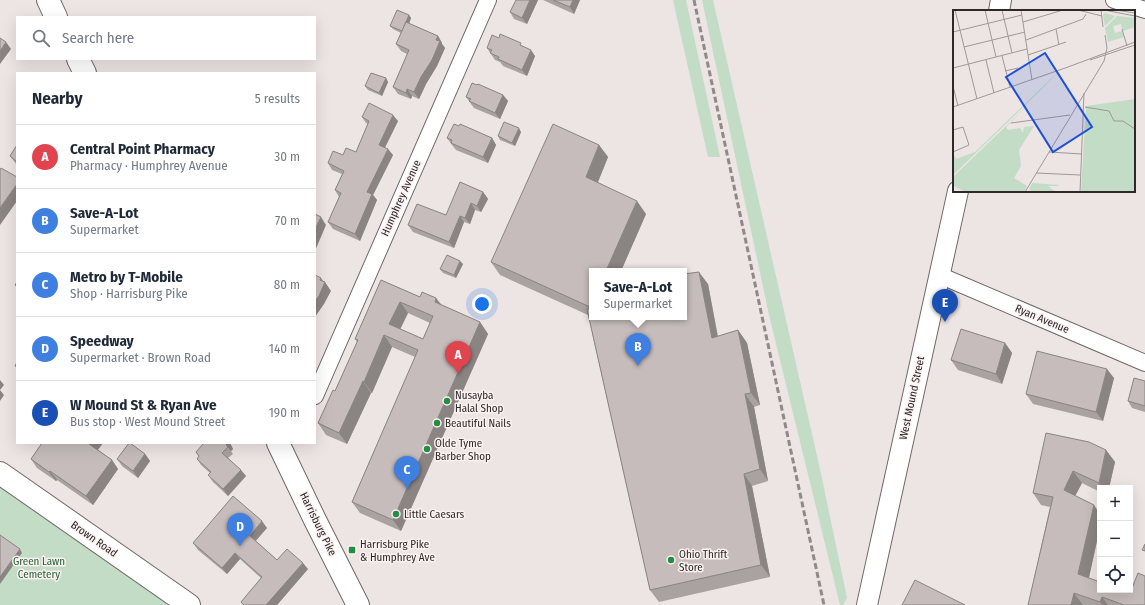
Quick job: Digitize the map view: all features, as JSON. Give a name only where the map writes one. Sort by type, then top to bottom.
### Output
[{"type":"main road","points":[[48,0],[56,16]]},
{"type":"main road","points":[[78,60],[84,72]]},
{"type":"main road","name":"Harrisburg Pike","points":[[283,446],[315,520],[358,605]]},
{"type":"main road","name":"Brown Road","points":[[0,473],[189,605]]},
{"type":"street","name":"Humphrey Avenue","points":[[316,394],[488,0]]},
{"type":"street","points":[[999,10],[1001,0]]},
{"type":"street","points":[[1114,0],[1145,10]]},
{"type":"street","name":"West Mound Street","points":[[867,605],[958,192]]},
{"type":"street","name":"Ryan Avenue","points":[[939,275],[1145,362]]},
{"type":"green space","points":[[673,0],[686,0],[720,157],[708,157]]},
{"type":"green space","points":[[702,0],[713,0],[820,469],[847,598],[843,605],[840,605],[769,315]]},
{"type":"green space","name":"Green Lawn Cemetery","points":[[0,487],[155,595],[168,605],[0,605]]},
{"type":"building","points":[[516,0],[530,0],[522,18],[510,12]]},
{"type":"building","points":[[553,0],[573,0],[570,7]]},
{"type":"building","points":[[397,10],[409,15],[402,31],[390,26]]},
{"type":"building","points":[[406,22],[438,36],[436,40],[440,41],[432,60],[421,77],[414,92],[407,89],[406,93],[393,87],[409,50],[396,44]]},
{"type":"building","points":[[500,34],[521,43],[520,45],[531,50],[522,70],[498,59],[499,57],[490,53],[492,50],[487,48],[492,35],[499,38]]},
{"type":"building","points":[[0,38],[6,42],[0,51]]},
{"type":"building","points":[[371,73],[386,78],[379,93],[365,86]]},
{"type":"building","points":[[472,83],[478,84],[503,95],[495,113],[469,101],[471,99],[466,97]]},
{"type":"building","points":[[369,103],[393,115],[379,145],[388,149],[367,192],[372,194],[355,234],[328,222],[341,193],[335,190],[344,171],[328,163],[333,151],[343,155],[346,148],[356,152],[369,121],[362,117]]},
{"type":"building","points":[[504,122],[519,128],[512,143],[498,136]]},
{"type":"building","points":[[454,124],[459,126],[460,124],[492,138],[483,157],[451,143],[452,140],[447,138]]},
{"type":"building","points":[[553,124],[599,145],[586,177],[637,201],[607,268],[589,268],[589,307],[491,262]]},
{"type":"building","points":[[16,147],[16,161],[10,156]]},
{"type":"building","points":[[1,168],[16,176],[16,185],[0,208]]},
{"type":"building","points":[[460,182],[483,192],[477,206],[471,203],[465,218],[460,216],[449,242],[408,225],[417,204],[446,215]]},
{"type":"building","points":[[316,214],[321,217],[316,227]]},
{"type":"building","points":[[447,255],[460,261],[454,275],[440,269]]},
{"type":"building","points":[[699,272],[712,338],[738,330],[751,393],[745,394],[760,469],[744,474],[761,565],[650,590],[589,320],[687,320],[687,274]]},
{"type":"building","points":[[316,276],[321,278],[320,280],[325,282],[316,300]]},
{"type":"building","points":[[381,280],[420,297],[422,292],[436,298],[435,302],[480,322],[393,520],[352,502],[418,350],[384,335],[364,382],[363,381],[339,433],[318,423],[333,390],[335,391],[358,340],[355,339]],"holes":[[[400,302],[433,316],[423,339],[389,324]]]},
{"type":"building","points":[[961,329],[1005,343],[996,374],[951,360]]},
{"type":"building","points":[[1037,351],[1107,369],[1096,412],[1026,394]]},
{"type":"building","points":[[1134,378],[1145,381],[1145,406],[1128,401]]},
{"type":"building","points":[[1046,433],[1089,442],[1106,450],[1099,483],[1073,471],[1064,490],[1094,505],[1078,574],[1097,581],[1097,593],[1133,593],[1133,586],[1138,573],[1145,576],[1145,605],[1124,605],[1102,597],[1100,602],[1074,593],[1071,605],[1028,605],[1053,497],[1033,493]]},
{"type":"building","points":[[41,444],[89,444],[112,460],[86,496],[31,459]]},
{"type":"building","points":[[128,444],[131,444],[145,454],[133,471],[117,459]]},
{"type":"building","points":[[203,444],[227,444],[226,445],[228,447],[222,453],[241,470],[223,489],[208,475],[211,472],[197,459],[199,456],[196,452]]},
{"type":"building","points":[[233,496],[262,521],[250,536],[277,560],[287,549],[303,563],[266,605],[244,605],[241,602],[262,577],[235,553],[222,568],[193,543]]},
{"type":"building","points":[[0,535],[20,549],[0,577]]},
{"type":"building","points":[[1145,544],[1145,551],[1142,550]]},
{"type":"building","points":[[915,580],[965,605],[902,605]]},
{"type":"railway","points":[[694,0],[824,605]]},
{"type":"place","name":"W Mound St & Ryan Ave","points":[[945,322]]},
{"type":"place","name":"Save-A-Lot","points":[[638,366]]},
{"type":"place","name":"Central Point Pharmacy","points":[[458,374]]},
{"type":"place","name":"Nusayba Halal Shop","points":[[447,401]]},
{"type":"place","name":"Beautiful Nails","points":[[437,423]]},
{"type":"place","name":"Olde Tyme Barber Shop","points":[[427,449]]},
{"type":"place","name":"Metro by T-Mobile","points":[[407,489]]},
{"type":"place","name":"Little Caesars","points":[[396,514]]},
{"type":"place","name":"Speedway","points":[[240,546]]},
{"type":"place","name":"Harrisburg Pike & Humphrey Ave","points":[[352,550]]},
{"type":"place","name":"Ohio Thrift Store","points":[[671,560]]}]
